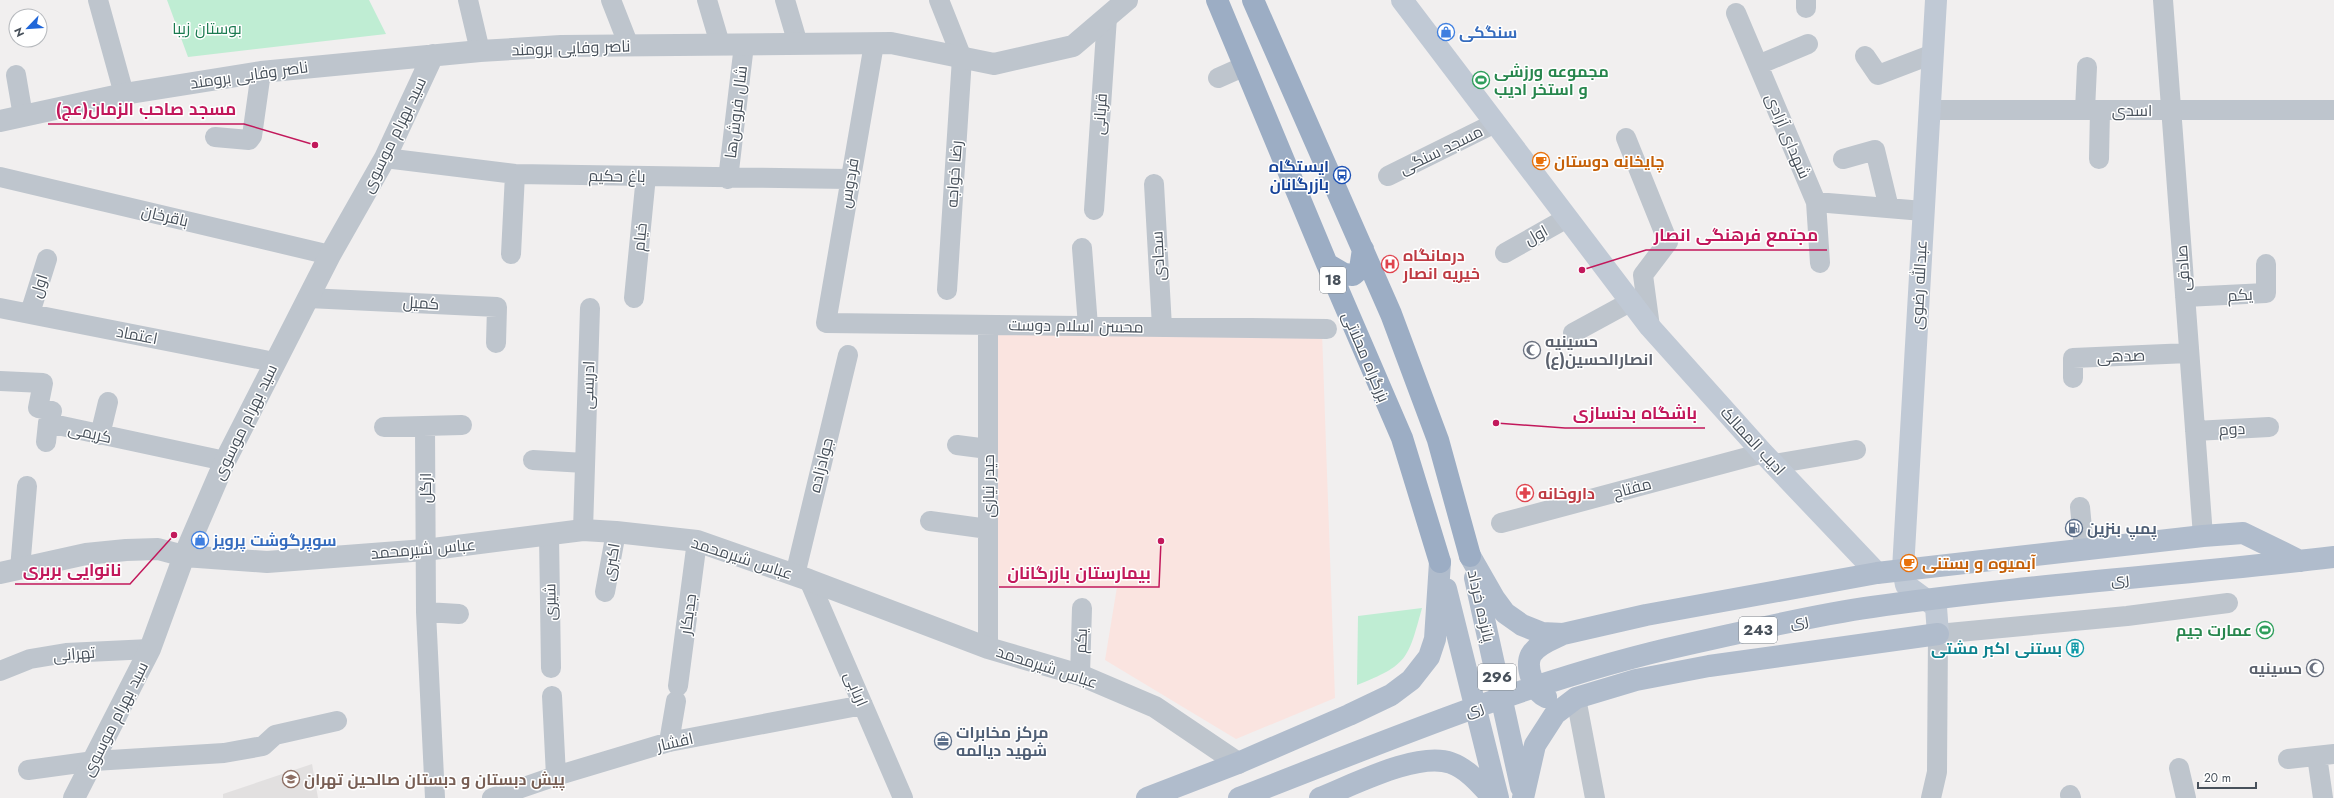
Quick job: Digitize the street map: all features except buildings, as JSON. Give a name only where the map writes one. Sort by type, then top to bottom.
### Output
[{"type":"highway","name":"بزرگراه محلاتی","points":[[1217,0],[1327,264],[1402,438],[1440,562]]},
{"type":"highway","name":"18","points":[[1253,0],[1339,200],[1363,249],[1391,314],[1438,440],[1470,556]]},
{"type":"highway","points":[[1327,264],[1344,274],[1353,274],[1360,269],[1363,249]]},
{"type":"main road","name":"ادیب الممالک","points":[[1402,0],[1650,327],[1768,459],[1877,572]]},
{"type":"main road","name":"عبدالله رضوی","points":[[1903,569],[1936,0]]},
{"type":"main road","points":[[1903,569],[1906,584],[1936,607],[1938,634],[1709,666],[1636,680],[1576,698],[1553,700],[1543,696],[1533,682],[1529,666],[1531,655],[1539,646],[1563,634],[1646,615],[1877,572],[1903,569],[2084,549],[2203,536],[2243,533],[2300,561]]},
{"type":"main road","points":[[1470,556],[1494,598],[1505,613],[1522,625],[1542,633],[1563,634]]},
{"type":"main road","name":"پانزده خرداد","points":[[1470,556],[1509,728],[1523,798]]},
{"type":"main road","name":"ری","points":[[1239,798],[1395,737],[1555,680],[1687,644],[1868,607],[2334,557]]},
{"type":"main road","points":[[1147,798],[1238,763],[1384,698],[1411,680],[1429,657],[1435,639],[1440,562]]},
{"type":"main road","name":"پانزده خرداد","points":[[1440,562],[1498,798]]},
{"type":"main road","points":[[1523,798],[1535,745],[1555,714],[1576,698]]},
{"type":"main road","points":[[1320,798],[1405,765],[1427,760],[1451,763],[1473,777],[1493,798]]},
{"type":"street","points":[[98,0],[124,94]]},
{"type":"street","points":[[468,0],[480,51]]},
{"type":"street","points":[[611,0],[629,46]]},
{"type":"street","points":[[707,0],[720,44]]},
{"type":"street","points":[[785,0],[798,44]]},
{"type":"street","points":[[939,0],[962,58]]},
{"type":"street","name":"ناصر وفایی برومند","points":[[0,121],[124,94],[261,72],[433,54],[561,46],[891,43],[994,64],[1073,46],[1128,0]]},
{"type":"street","name":"صادقی","points":[[2163,0],[2203,536]]},
{"type":"street","name":"شهدای آزادی","points":[[1736,13],[1816,202],[1820,263]]},
{"type":"street","name":"قربانی","points":[[1094,210],[1107,17]]},
{"type":"street","name":"فردوس","points":[[826,323],[849,180],[874,44]]},
{"type":"street","points":[[1758,65],[1808,44]]},
{"type":"street","name":"شال فروش‌ها","points":[[728,179],[744,45]]},
{"type":"street","name":"سید بهرام موسوی","points":[[74,798],[150,649],[184,556],[225,461],[330,254],[385,158],[433,54]]},
{"type":"street","points":[[1865,56],[1878,76],[1933,54]]},
{"type":"street","name":"رضا خواجه","points":[[947,290],[962,58]]},
{"type":"street","points":[[1218,78],[1245,66]]},
{"type":"street","points":[[2087,67],[2099,159]]},
{"type":"street","points":[[215,137],[248,140],[252,136],[261,72]]},
{"type":"street","points":[[16,75],[23,116]]},
{"type":"street","name":"اسدی","points":[[1929,110],[2334,110]]},
{"type":"street","name":"مسجد سنگی","points":[[1388,176],[1495,123]]},
{"type":"street","points":[[1626,138],[1668,242],[1643,275],[1650,327]]},
{"type":"street","points":[[1843,159],[1875,150],[1889,208]]},
{"type":"street","name":"باغ حکیم","points":[[385,158],[515,174],[849,180]]},
{"type":"street","points":[[511,254],[515,174]]},
{"type":"street","name":"خیام","points":[[634,298],[646,176]]},
{"type":"street","name":"باقرخان","points":[[0,178],[330,254]]},
{"type":"street","name":"سجادی","points":[[1154,184],[1162,327]]},
{"type":"street","points":[[1816,202],[1924,211]]},
{"type":"street","name":"اول","points":[[1504,253],[1567,218]]},
{"type":"street","points":[[1082,248],[1088,326]]},
{"type":"street","name":"اول","points":[[30,314],[48,259]]},
{"type":"street","name":"یکم","points":[[2185,297],[2266,293],[2266,264]]},
{"type":"street","name":"کمیل","points":[[308,298],[497,307],[496,343]]},
{"type":"street","points":[[1573,333],[1630,302]]},
{"type":"street","name":"اعتماد","points":[[0,308],[274,362]]},
{"type":"street","name":"ادریسی","points":[[583,530],[590,308]]},
{"type":"street","name":"محسن اسلام دوست","points":[[826,323],[1327,329]]},
{"type":"street","name":"حیدر نیازی","points":[[988,325],[988,648]]},
{"type":"street","name":"صدهی","points":[[2073,378],[2073,358],[2189,353]]},
{"type":"street","name":"جوادزاده","points":[[802,577],[848,355]]},
{"type":"street","name":"کریمی","points":[[0,381],[42,383],[38,408],[52,411],[47,433],[100,435],[225,461]]},
{"type":"street","points":[[100,435],[108,402]]},
{"type":"street","points":[[384,427],[462,425]]},
{"type":"street","name":"ازگل","points":[[425,427],[426,612],[435,798]]},
{"type":"street","name":"دوم","points":[[2195,431],[2269,427]]},
{"type":"street","points":[[957,444],[988,448]]},
{"type":"street","name":"مفتاح","points":[[1501,523],[1768,459],[1856,450]]},
{"type":"street","points":[[533,460],[585,463]]},
{"type":"street","points":[[10,571],[27,486]]},
{"type":"street","points":[[2080,507],[2084,549]]},
{"type":"street","points":[[930,521],[988,529]]},
{"type":"street","name":"عباس شیرمحمد","points":[[10,571],[86,554],[126,550],[158,549],[184,556],[267,562],[425,550],[583,530],[697,541],[802,577],[988,648],[1080,675],[1155,707],[1238,763]]},
{"type":"street","name":"اکبری","points":[[605,592],[616,532]]},
{"type":"street","name":"شیری","points":[[549,535],[551,668]]},
{"type":"street","name":"جدیکار","points":[[669,742],[677,694],[697,541]]},
{"type":"street","name":"اربابی","points":[[802,577],[863,705],[903,798]]},
{"type":"street","points":[[1931,798],[1937,772],[1938,634],[2126,616],[2228,603]]},
{"type":"street","name":"یکم","points":[[1080,675],[1082,608]]},
{"type":"street","points":[[426,612],[459,614]]},
{"type":"street","name":"تهرانی","points":[[0,671],[30,659],[66,653],[150,649]]},
{"type":"street","points":[[552,696],[556,776]]},
{"type":"street","points":[[1576,698],[1595,798]]},
{"type":"street","name":"افشار","points":[[492,798],[556,776],[669,742],[863,705]]},
{"type":"street","points":[[28,770],[94,761],[224,752],[263,746],[275,735],[338,721]]},
{"type":"street","points":[[2288,759],[2326,755],[2323,798]]},
{"type":"street","points":[[2179,768],[2186,798]]},
{"type":"shaded area","points":[[1322,332],[1335,698],[1236,739],[1105,660],[1117,587],[993,586],[993,333]]},
{"type":"shaded area","name":"پیش دبستان و دبستان صالحین تهران","points":[[312,764],[318,798],[223,798],[223,794]]},
{"type":"green space","name":"بوستان زیبا","points":[[167,0],[369,0],[386,34],[188,57]]},
{"type":"green space","points":[[1422,608],[1409,650],[1403,658],[1387,672],[1357,685],[1358,616]]},
{"type":"place","name":"سنگکی","points":[[1446,32]]},
{"type":"place","name":"مجموعه ورزشی و استخر ادیب","points":[[1481,80]]},
{"type":"place","name":"مسجد صاحب الزمان(عج)","points":[[315,145]]},
{"type":"place","name":"چایخانِه دوستان","points":[[1541,161]]},
{"type":"place","name":"ایستگاه بازرگانان","points":[[1342,175]]},
{"type":"place","name":"درمانگاه خیریه انصار","points":[[1390,264]]},
{"type":"place","name":"مجتمع فرهنگی انصار","points":[[1582,270]]},
{"type":"place","name":"حسینیه انصارالحسین(ع)","points":[[1532,350]]},
{"type":"place","name":"باشگاه بدنسازی","points":[[1496,423]]},
{"type":"place","name":"داروخانه","points":[[1525,493]]},
{"type":"place","name":"پمپ بنزین","points":[[2074,528]]},
{"type":"place","name":"نانوایی بربری","points":[[174,535]]},
{"type":"place","name":"سوپرگوشت پرویز","points":[[200,540]]},
{"type":"place","name":"بیمارستان بازرگانان","points":[[1161,541]]},
{"type":"place","name":"آبمیوه و بستنی","points":[[1909,563]]},
{"type":"place","name":"عمارت جیم","points":[[2265,630]]},
{"type":"place","name":"بستنی اکبر مشتی","points":[[2075,648]]},
{"type":"place","name":"حسینیه","points":[[2315,668]]},
{"type":"place","name":"مرکز مخابرات شهید دیالمه","points":[[943,741]]},
{"type":"place","name":"پیش دبستان و دبستان صالحین تهران","points":[[291,779]]}]
